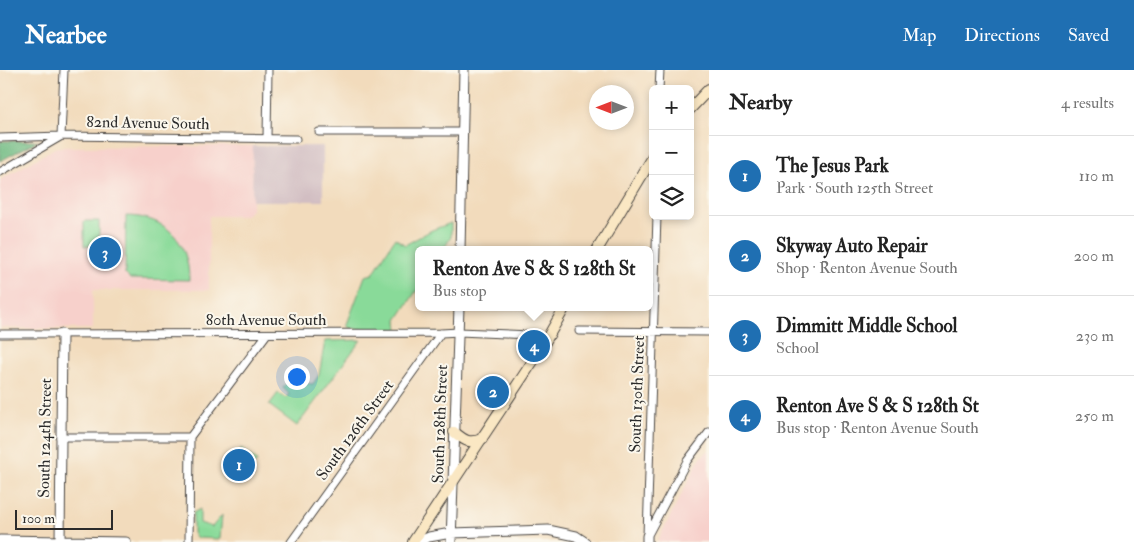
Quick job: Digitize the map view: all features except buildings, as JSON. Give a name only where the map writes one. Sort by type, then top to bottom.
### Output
[{"type":"main road","points":[[694,105],[709,89]]},
{"type":"main road","points":[[599,246],[649,164]]},
{"type":"main road","points":[[413,542],[452,486],[541,349],[563,311]]},
{"type":"main road","points":[[454,432],[473,443],[482,439]]},
{"type":"street","points":[[0,172],[61,136],[64,70]]},
{"type":"street","points":[[267,138],[268,70]]},
{"type":"street","points":[[460,246],[464,70]]},
{"type":"street","points":[[659,85],[660,70]]},
{"type":"street","points":[[319,132],[463,132]]},
{"type":"street","name":"82nd Avenue South","points":[[0,138],[61,136],[296,139]]},
{"type":"street","name":"South 130th Street","points":[[647,539],[657,220]]},
{"type":"street","name":"South 128th Street","points":[[451,537],[459,311]]},
{"type":"street","points":[[579,331],[709,332]]},
{"type":"street","name":"80th Avenue South","points":[[0,334],[459,332],[531,335]]},
{"type":"street","name":"South 126th Street","points":[[291,542],[442,333]]},
{"type":"street","name":"South 124th Street","points":[[60,541],[62,334]]},
{"type":"street","points":[[189,542],[190,437],[267,334]]},
{"type":"street","points":[[647,539],[683,467],[709,432]]},
{"type":"street","points":[[60,437],[190,437]]},
{"type":"street","points":[[418,542],[429,537],[548,530],[576,536],[585,542]]},
{"type":"street","points":[[0,540],[126,542]]},
{"type":"shaded area","points":[[253,146],[252,210],[244,216],[209,216],[209,290],[93,290],[93,329],[0,328],[0,180],[59,147]]},
{"type":"shaded area","points":[[253,146],[323,146],[323,201],[252,201]]},
{"type":"shaded area","points":[[709,450],[709,542],[657,542],[700,458]]},
{"type":"green space","points":[[0,141],[38,141],[0,161]]},
{"type":"green space","points":[[126,216],[152,220],[172,233],[185,253],[189,280],[130,279],[125,274]]},
{"type":"green space","points":[[84,221],[99,221],[99,246],[84,246]]},
{"type":"green space","points":[[451,223],[451,237],[445,246],[415,246],[415,293],[397,320],[398,330],[349,328],[347,324],[365,276],[373,274],[395,238],[405,245],[432,230]]},
{"type":"green space","points":[[361,340],[297,426],[269,405],[278,393],[286,398],[289,394],[283,388],[289,381],[296,386],[301,378],[302,383],[313,384],[319,375],[325,341]]},
{"type":"green space","points":[[241,449],[257,461],[240,483],[222,469],[229,459],[237,460]]},
{"type":"green space","points":[[200,509],[200,523],[212,527],[222,515],[220,539],[197,538],[193,533],[193,513]]},
{"type":"place","name":"Dimmitt Middle School","points":[[105,253]]},
{"type":"place","name":"Renton Ave S & S 128th St","points":[[534,346]]},
{"type":"place","name":"Skyway Auto Repair","points":[[493,392]]},
{"type":"place","name":"The Jesus Park","points":[[239,465]]}]
